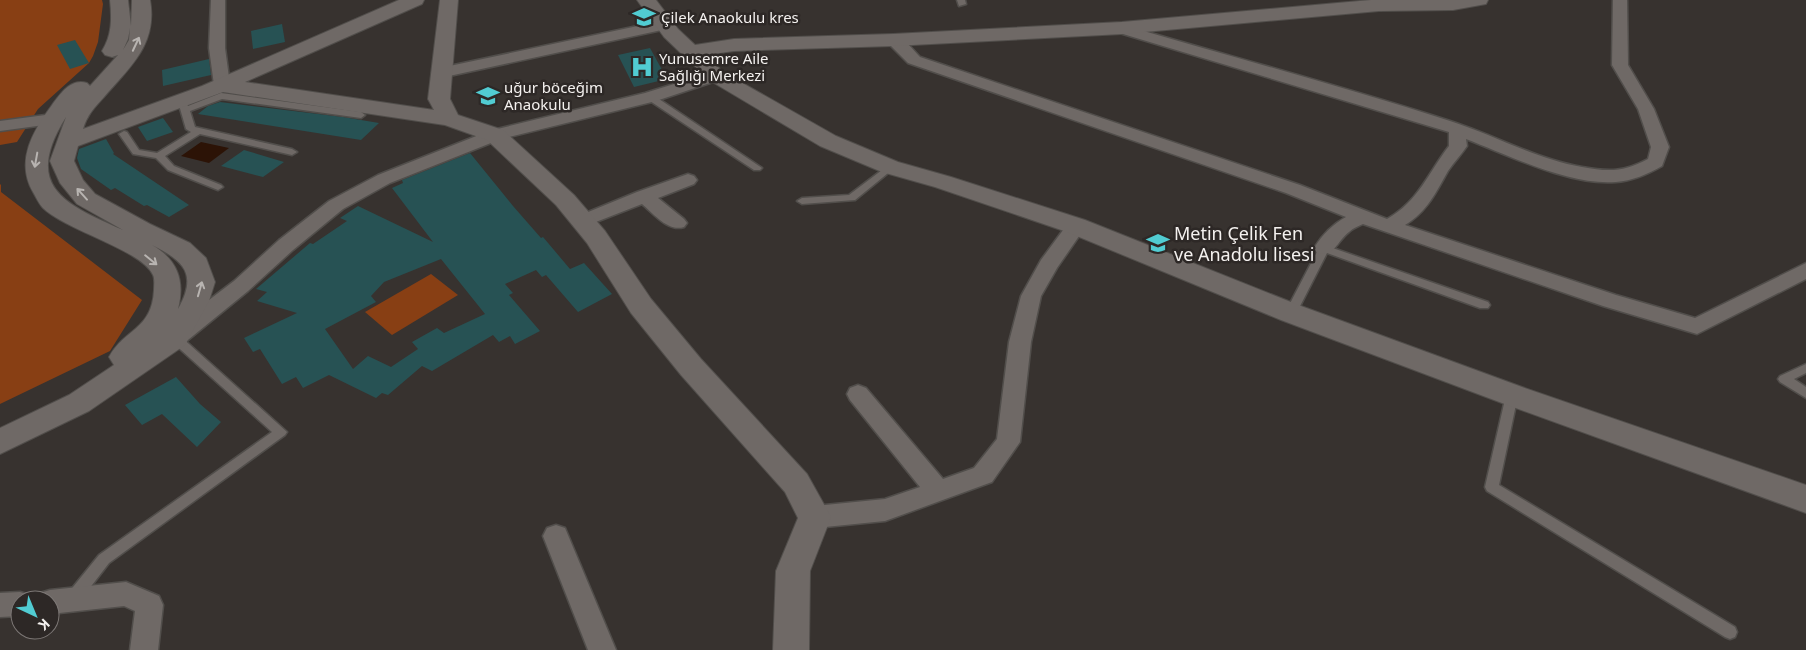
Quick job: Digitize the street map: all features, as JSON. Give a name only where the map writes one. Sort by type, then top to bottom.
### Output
[{"type":"street","points":[[0,427],[56,401],[106,372],[143,340],[158,323],[165,307],[168,292],[166,274],[155,262],[134,246],[85,224],[51,202],[35,170],[37,154],[53,118],[66,100],[92,76],[114,49],[120,38],[122,18],[119,0]]},
{"type":"street","points":[[140,0],[142,6],[139,40],[129,56],[80,110],[72,125],[62,161],[72,183],[86,199],[141,230],[181,249],[197,264],[202,282],[196,301],[175,338]]},
{"type":"street","points":[[218,0],[217,48],[222,85]]},
{"type":"street","points":[[68,142],[184,106],[222,85],[415,0]]},
{"type":"street","points":[[449,0],[440,73],[439,99],[449,119]]},
{"type":"street","points":[[646,0],[671,34],[716,76],[828,141],[890,167],[943,182],[1076,226],[1290,313],[1806,500]]},
{"type":"street","points":[[690,52],[734,45],[893,40],[1118,28],[1379,5],[1453,4],[1479,0]]},
{"type":"street","points":[[1118,28],[1343,93],[1457,129],[1513,153],[1566,171],[1605,177],[1635,173],[1656,162],[1660,147],[1646,109],[1620,65],[1620,0]]},
{"type":"street","points":[[440,73],[666,25]]},
{"type":"street","points":[[893,40],[914,60],[1293,189],[1362,217],[1610,301],[1697,326],[1806,270]]},
{"type":"street","points":[[0,442],[79,403],[175,338],[241,286],[286,245],[336,205],[384,179],[495,135],[650,97],[716,76]]},
{"type":"street","points":[[222,85],[449,119],[495,135],[565,200],[583,221],[596,237],[641,306],[697,374],[796,483],[815,517]]},
{"type":"street","points":[[0,126],[53,118]]},
{"type":"street","points":[[1389,226],[1408,215],[1422,200],[1441,168],[1458,146],[1457,129]]},
{"type":"street","points":[[583,221],[688,180]]},
{"type":"street","points":[[644,196],[677,223]]},
{"type":"street","points":[[1324,248],[1342,226],[1362,217]]},
{"type":"street","points":[[815,517],[885,510],[983,475],[1008,442],[1020,342],[1031,296],[1048,265],[1076,226]]},
{"type":"street","points":[[858,394],[939,492]]},
{"type":"street","points":[[791,650],[793,571],[815,517]]},
{"type":"street","points":[[556,536],[602,650]]},
{"type":"street","points":[[61,600],[126,594],[149,606],[144,650]]},
{"type":"lane","points":[[292,152],[191,130],[184,106],[222,96],[361,115]]},
{"type":"lane","points":[[650,97],[757,168]]},
{"type":"lane","points":[[159,156],[198,131]]},
{"type":"lane","points":[[124,134],[136,152],[159,156],[171,168],[218,187]]},
{"type":"lane","points":[[802,201],[852,198],[890,167]]},
{"type":"lane","points":[[1290,313],[1324,248],[1484,305]]},
{"type":"lane","points":[[61,600],[104,559],[281,432],[175,338]]},
{"type":"lane","points":[[1806,368],[1784,380],[1806,393]]},
{"type":"lane","points":[[1512,395],[1492,487],[1730,632]]},
{"type":"shaded area","points":[[0,0],[102,0],[103,4],[98,42],[89,63],[38,109],[17,142],[0,145]]},
{"type":"shaded area","points":[[201,142],[229,148],[209,163],[181,156]]},
{"type":"shaded area","points":[[0,185],[1,192],[142,300],[110,351],[0,404]]},
{"type":"shaded area","points":[[431,274],[458,295],[392,335],[365,312]]},
{"type":"building","points":[[282,24],[285,42],[253,49],[251,31]]},
{"type":"building","points":[[75,40],[89,63],[70,69],[57,45]]},
{"type":"building","name":"Yunusemre Aile Sağlığı Merkezi","points":[[650,48],[667,79],[634,87],[618,55]]},
{"type":"building","points":[[209,59],[211,75],[163,86],[162,70]]},
{"type":"building","points":[[220,102],[379,123],[361,140],[198,114],[208,106]]},
{"type":"building","points":[[163,118],[173,132],[147,141],[138,127]]},
{"type":"building","points":[[106,139],[113,154],[189,205],[169,217],[147,205],[144,206],[115,188],[111,190],[81,169],[77,158],[79,149]]},
{"type":"building","points":[[244,150],[284,162],[263,177],[221,166]]},
{"type":"building","points":[[470,153],[513,206],[570,269],[584,263],[612,294],[578,312],[546,275],[542,277],[536,270],[505,284],[513,293],[509,295],[540,331],[515,344],[510,336],[499,342],[493,335],[432,371],[422,366],[388,395],[382,393],[376,398],[329,375],[303,388],[296,377],[282,384],[260,349],[253,352],[244,338],[297,313],[257,301],[267,292],[256,289],[310,243],[313,244],[347,221],[340,218],[358,206],[433,242],[392,188],[403,183],[402,180]],"holes":[[[441,259],[485,314],[444,333],[437,328],[412,342],[418,349],[391,367],[368,356],[353,369],[325,329],[376,302],[371,296],[384,282]]]},
{"type":"building","points":[[176,377],[200,404],[221,422],[197,447],[162,414],[142,425],[125,405]]},
{"type":"place","name":"Çilek Anaokulu kres","points":[[644,17]]},
{"type":"place","name":"Yunusemre Aile Sağlığı Merkezi","points":[[642,67]]},
{"type":"place","name":"uğur böceğim Anaokulu","points":[[488,96]]},
{"type":"place","name":"Metin Çelik Fen ve Anadolu lisesi","points":[[1158,243]]}]
